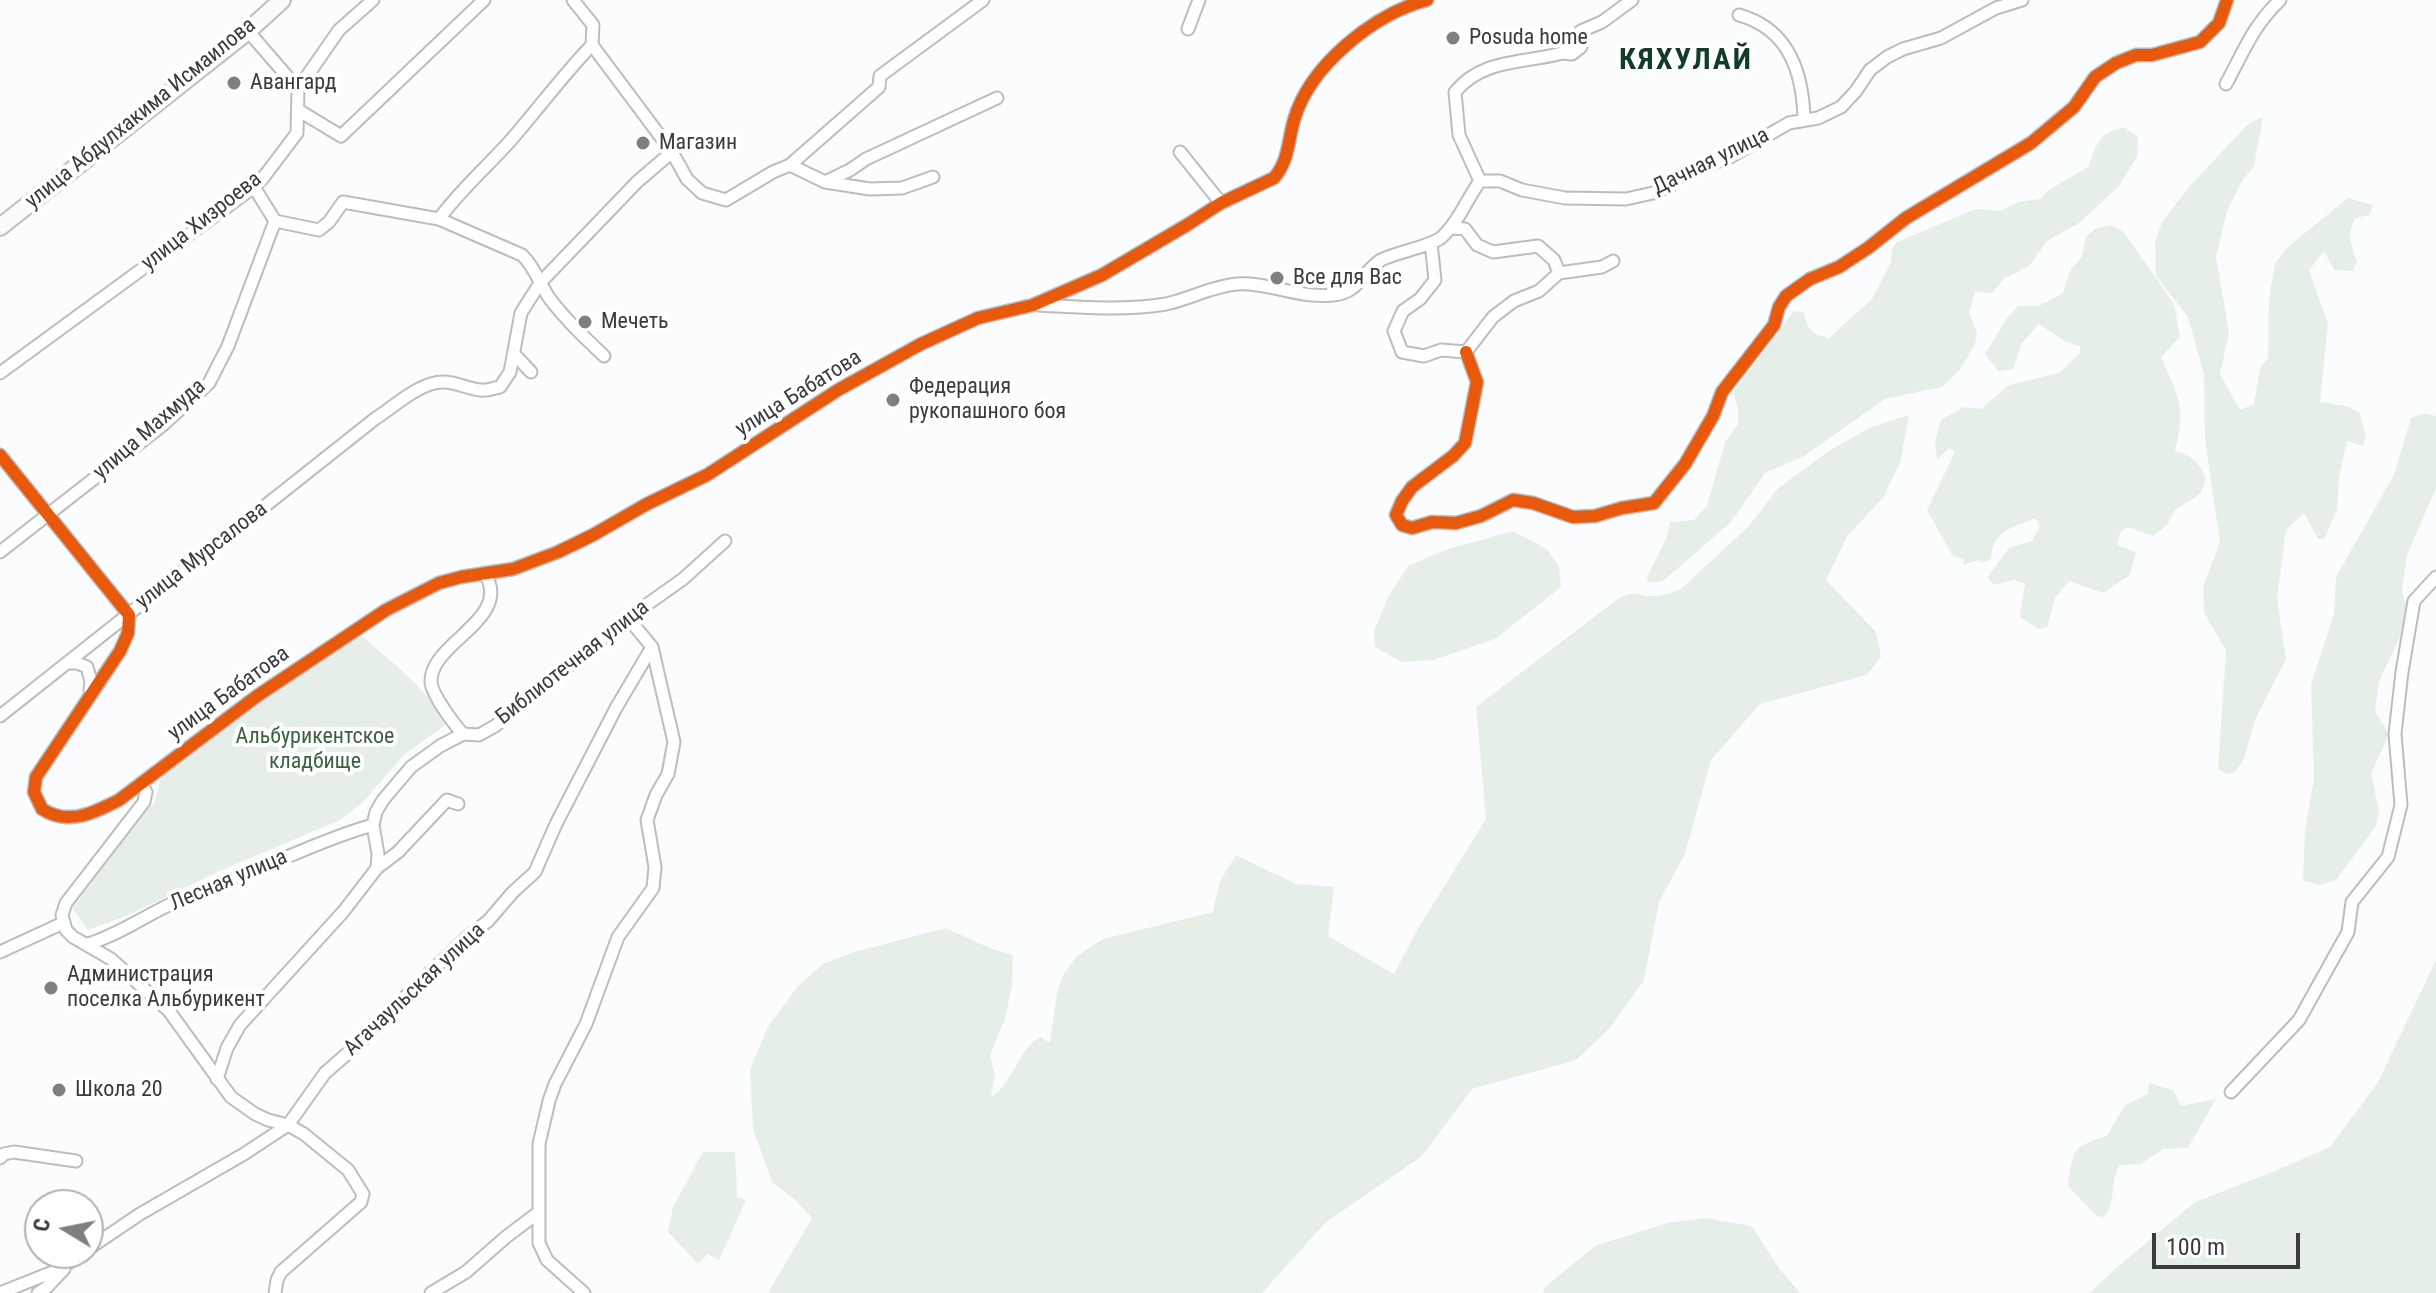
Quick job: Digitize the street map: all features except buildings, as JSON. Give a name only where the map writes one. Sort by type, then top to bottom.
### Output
[{"type":"main road","name":"улица Абдулхакима Исмаилова","points":[[0,227],[248,31],[282,0]]},
{"type":"street","points":[[248,31],[298,89],[339,30],[373,0]]},
{"type":"street","points":[[298,110],[341,136],[484,0]]},
{"type":"street","points":[[573,0],[593,25],[592,45],[672,152],[687,179],[695,188],[713,198],[726,200],[790,165],[879,87],[880,76],[983,0]]},
{"type":"street","points":[[1188,29],[1199,0]]},
{"type":"street","name":"улица Бабатова","points":[[90,693],[36,777],[34,792],[37,801],[42,809],[60,817],[83,816],[119,800],[257,696],[386,610],[439,583],[513,569],[593,535],[707,475],[838,390],[921,344],[978,318],[1033,305],[1102,275],[1221,203],[1267,182],[1281,171],[1299,109],[1316,79],[1333,59],[1369,26],[1408,5],[1427,0]]},
{"type":"street","points":[[1033,305],[1147,306],[1170,303],[1239,284],[1296,294],[1335,295],[1352,290],[1379,261],[1438,241],[1451,228],[1480,181],[1459,135],[1455,92],[1464,81],[1497,64],[1572,54],[1581,47],[1581,31],[1602,22],[1632,0]]},
{"type":"street","name":"Дачная улица","points":[[1480,181],[1500,181],[1545,196],[1626,199],[1653,193],[1670,186],[1681,175],[1730,157],[1789,123],[1818,118],[1841,107],[1870,70],[1887,57],[1941,38],[1996,8],[2022,0]]},
{"type":"street","points":[[1466,352],[1477,382],[1465,443],[1412,487],[1396,515],[1402,525],[1412,528],[1432,522],[1456,523],[1481,516],[1513,500],[1533,503],[1573,517],[1595,516],[1654,503],[1685,464],[1713,416],[1722,392],[1774,325],[1786,296],[1810,279],[1839,267],[1906,218],[2031,143],[2074,107],[2095,77],[2116,63],[2136,55],[2152,55],[2200,42],[2219,23],[2227,0]]},
{"type":"street","points":[[2226,84],[2261,18],[2280,0]]},
{"type":"street","points":[[1739,15],[1755,19],[1768,27],[1789,54],[1800,77],[1804,120]]},
{"type":"street","points":[[439,219],[469,181],[508,143],[592,45]]},
{"type":"street","name":"улица Хизроева","points":[[0,373],[254,187],[297,133],[298,89]]},
{"type":"street","points":[[825,182],[866,159],[997,98]]},
{"type":"street","points":[[531,372],[514,354],[521,313],[540,283],[637,182],[672,152]]},
{"type":"street","points":[[1180,152],[1221,203]]},
{"type":"street","points":[[790,165],[825,182],[870,189],[902,188],[933,177]]},
{"type":"street","points":[[254,187],[275,221],[319,230],[343,202],[439,219],[522,255],[563,315],[604,356]]},
{"type":"street","name":"улица Махмуда","points":[[0,552],[164,424],[209,383],[228,346],[275,221]]},
{"type":"street","points":[[1451,228],[1465,229],[1477,245],[1493,252],[1538,246],[1554,260],[1559,273]]},
{"type":"street","points":[[1431,243],[1435,280],[1420,299],[1403,311],[1394,331],[1402,352],[1424,356],[1441,350],[1466,352]]},
{"type":"street","points":[[1466,352],[1493,317],[1514,301],[1539,291],[1559,273],[1602,267],[1613,261]]},
{"type":"street","name":"улица Мурсалова","points":[[0,716],[363,428],[424,387],[440,382],[461,384],[482,391],[500,387],[510,372],[514,354]]},
{"type":"street","points":[[0,455],[129,615],[128,633],[120,651],[90,693]]},
{"type":"street","name":"Библиотечная улица","points":[[373,825],[383,800],[411,767],[463,734],[479,735],[495,726],[628,618],[683,579],[725,541]]},
{"type":"street","points":[[463,734],[433,690],[432,674],[441,658],[490,602],[492,593],[485,574]]},
{"type":"street","points":[[2231,1092],[2299,1020],[2348,932],[2352,902],[2388,857],[2401,805],[2395,734],[2414,601],[2436,577]]},
{"type":"street","points":[[584,1293],[547,1260],[539,1243],[539,1144],[549,1101],[564,1064],[586,1024],[618,937],[653,888],[655,867],[647,820],[668,774],[674,742],[652,647],[628,618]]},
{"type":"street","name":"Агачаульская улица","points":[[104,1238],[288,1125],[325,1073],[364,1039],[465,939],[488,921],[535,872],[556,824],[616,708],[652,647]]},
{"type":"street","points":[[69,663],[87,667],[90,693]]},
{"type":"street","points":[[141,784],[146,792],[144,802],[66,903],[63,923],[73,937],[111,959],[169,1011],[231,1097],[268,1120],[288,1125],[304,1134],[348,1170],[363,1194],[363,1198],[281,1272],[275,1293]]},
{"type":"street","points":[[217,1079],[227,1048],[240,1025],[343,912],[377,868],[398,852],[447,800],[458,804]]},
{"type":"street","points":[[373,825],[377,868]]},
{"type":"street","name":"Лесная улица","points":[[88,944],[111,937],[219,882],[279,861],[340,834],[373,825]]},
{"type":"street","points":[[0,952],[63,923]]},
{"type":"street","points":[[0,1158],[14,1152],[76,1161]]},
{"type":"street","points":[[431,1293],[466,1272],[539,1212]]},
{"type":"street","points":[[0,1293],[60,1269]]},
{"type":"street","points":[[38,1293],[65,1269]]},
{"type":"green space","points":[[2263,117],[2254,166],[2242,181],[2227,211],[2216,257],[2229,333],[2220,374],[2240,410],[2254,404],[2260,368],[2268,358],[2269,300],[2275,263],[2289,246],[2348,198],[2373,205],[2370,215],[2355,218],[2351,229],[2357,261],[2353,271],[2334,270],[2324,251],[2309,270],[2328,324],[2320,402],[2346,406],[2360,413],[2366,437],[2363,446],[2347,441],[2339,477],[2337,510],[2324,539],[2318,539],[2304,513],[2286,530],[2277,598],[2286,659],[2255,720],[2244,759],[2235,772],[2228,774],[2218,769],[2226,651],[2204,612],[2203,587],[2220,542],[2205,439],[2204,375],[2188,317],[2156,276],[2155,242],[2162,222],[2189,187],[2248,124]]},
{"type":"green space","points":[[2124,127],[2138,137],[2137,157],[2118,187],[2079,223],[2047,241],[2029,266],[2005,278],[1992,293],[1975,292],[1969,312],[1977,333],[1975,344],[1960,370],[1942,387],[1885,399],[1804,456],[1765,473],[1731,522],[1663,581],[1649,583],[1647,577],[1667,537],[1670,522],[1694,520],[1707,506],[1725,442],[1738,424],[1733,393],[1794,311],[1804,312],[1811,330],[1829,338],[1872,299],[1891,262],[1892,249],[1897,242],[1975,209],[2000,211],[2019,202],[2040,199],[2047,191],[2088,167],[2103,137]]},
{"type":"green space","points":[[2110,225],[2123,231],[2174,304],[2180,337],[2161,357],[2179,402],[2180,423],[2175,451],[2195,461],[2206,480],[2200,494],[2175,510],[2167,525],[2153,536],[2127,527],[2121,531],[2117,545],[2136,552],[2130,575],[2103,593],[2069,581],[2055,598],[2047,627],[2038,629],[2020,617],[2025,584],[2014,580],[1995,585],[1987,578],[2009,548],[2032,541],[2040,526],[2035,518],[2005,531],[1995,542],[1991,559],[1963,565],[1964,560],[1952,555],[1927,510],[1955,452],[1949,448],[1937,460],[1935,440],[1941,420],[1964,407],[1981,409],[2009,385],[2059,373],[2080,353],[2080,346],[2066,342],[2039,324],[2022,343],[2013,369],[1998,371],[1985,354],[2018,306],[2039,306],[2063,293],[2071,269],[2082,257],[2086,237],[2095,229]]},
{"type":"green space","points":[[2424,413],[2436,416],[2436,488],[2407,555],[2402,591],[2408,612],[2404,628],[2379,682],[2375,711],[2389,734],[2371,774],[2379,811],[2376,826],[2336,880],[2320,885],[2303,881],[2305,831],[2314,779],[2311,684],[2334,614],[2336,577],[2394,475],[2411,418]]},
{"type":"green space","points":[[1909,415],[1900,463],[1883,498],[1848,535],[1826,580],[1876,632],[1881,657],[1867,675],[1760,704],[1711,760],[1685,854],[1659,902],[1644,980],[1609,1029],[1576,1060],[1472,1089],[1422,1156],[1325,1223],[1262,1293],[768,1293],[812,1218],[772,1182],[753,1129],[750,1069],[769,1025],[798,986],[823,964],[854,952],[946,928],[1013,955],[1012,985],[1005,1019],[990,1055],[995,1075],[991,1097],[1005,1084],[1032,1043],[1040,1037],[1050,1043],[1057,992],[1064,973],[1077,956],[1103,939],[1213,912],[1220,881],[1236,855],[1296,884],[1334,887],[1328,936],[1394,974],[1419,927],[1486,819],[1476,707],[1619,598],[1634,594],[1660,596],[1682,588],[1749,526],[1777,489],[1829,451],[1869,428]]},
{"type":"green space","points":[[1513,531],[1547,549],[1559,567],[1561,587],[1495,639],[1433,660],[1402,662],[1375,647],[1374,631],[1388,597],[1408,566],[1445,550]]},
{"type":"green space","name":"Альбурикентское кладбище","points":[[358,633],[418,686],[446,725],[405,754],[362,803],[340,820],[215,873],[131,914],[88,930],[72,908],[140,817],[154,804],[161,777],[300,670]]},
{"type":"green space","points":[[2436,960],[2436,1293],[2090,1293],[2195,1202],[2330,1147],[2378,1082]]},
{"type":"green space","points":[[2149,1083],[2173,1090],[2181,1106],[2216,1099],[2188,1148],[2163,1149],[2141,1164],[2120,1165],[2108,1211],[2104,1217],[2097,1216],[2068,1186],[2073,1157],[2080,1147],[2107,1136],[2125,1105],[2148,1094]]},
{"type":"green space","points":[[703,1152],[735,1152],[737,1197],[746,1200],[719,1260],[708,1254],[698,1264],[668,1232],[673,1207]]},
{"type":"green space","points":[[1705,1218],[1752,1226],[1778,1267],[1800,1293],[1543,1293],[1546,1286],[1595,1246],[1667,1223]]},
{"type":"cycle path","points":[[0,455],[129,615],[128,633],[120,651],[36,777],[34,792],[42,809],[61,817],[81,816],[119,800],[257,696],[386,610],[439,583],[513,569],[593,535],[707,475],[838,390],[921,344],[978,318],[1033,305],[1102,275],[1221,203],[1274,178],[1285,157],[1302,100],[1329,62],[1386,17],[1427,0]]},
{"type":"cycle path","points":[[1466,352],[1477,382],[1465,443],[1412,487],[1396,515],[1402,525],[1412,528],[1432,522],[1456,523],[1481,516],[1513,500],[1533,503],[1573,517],[1595,516],[1654,503],[1685,464],[1713,416],[1722,392],[1774,325],[1786,296],[1810,279],[1839,267],[1906,218],[2031,143],[2074,107],[2095,77],[2116,63],[2136,55],[2152,55],[2200,42],[2219,23],[2227,0]]},
{"type":"place","name":"Posuda home","points":[[1453,38]]},
{"type":"place","name":"Авангард","points":[[234,83]]},
{"type":"place","name":"Магазин","points":[[643,143]]},
{"type":"place","name":"Все для Вас","points":[[1277,278]]},
{"type":"place","name":"Мечеть","points":[[585,322]]},
{"type":"place","name":"Федерация рукопашного боя","points":[[893,400]]},
{"type":"place","name":"Администрация поселка Альбурикент","points":[[51,988]]},
{"type":"place","name":"Школа 20","points":[[59,1090]]},
{"type":"district","name":"КЯХУЛАЙ","points":[[1686,61]]}]
